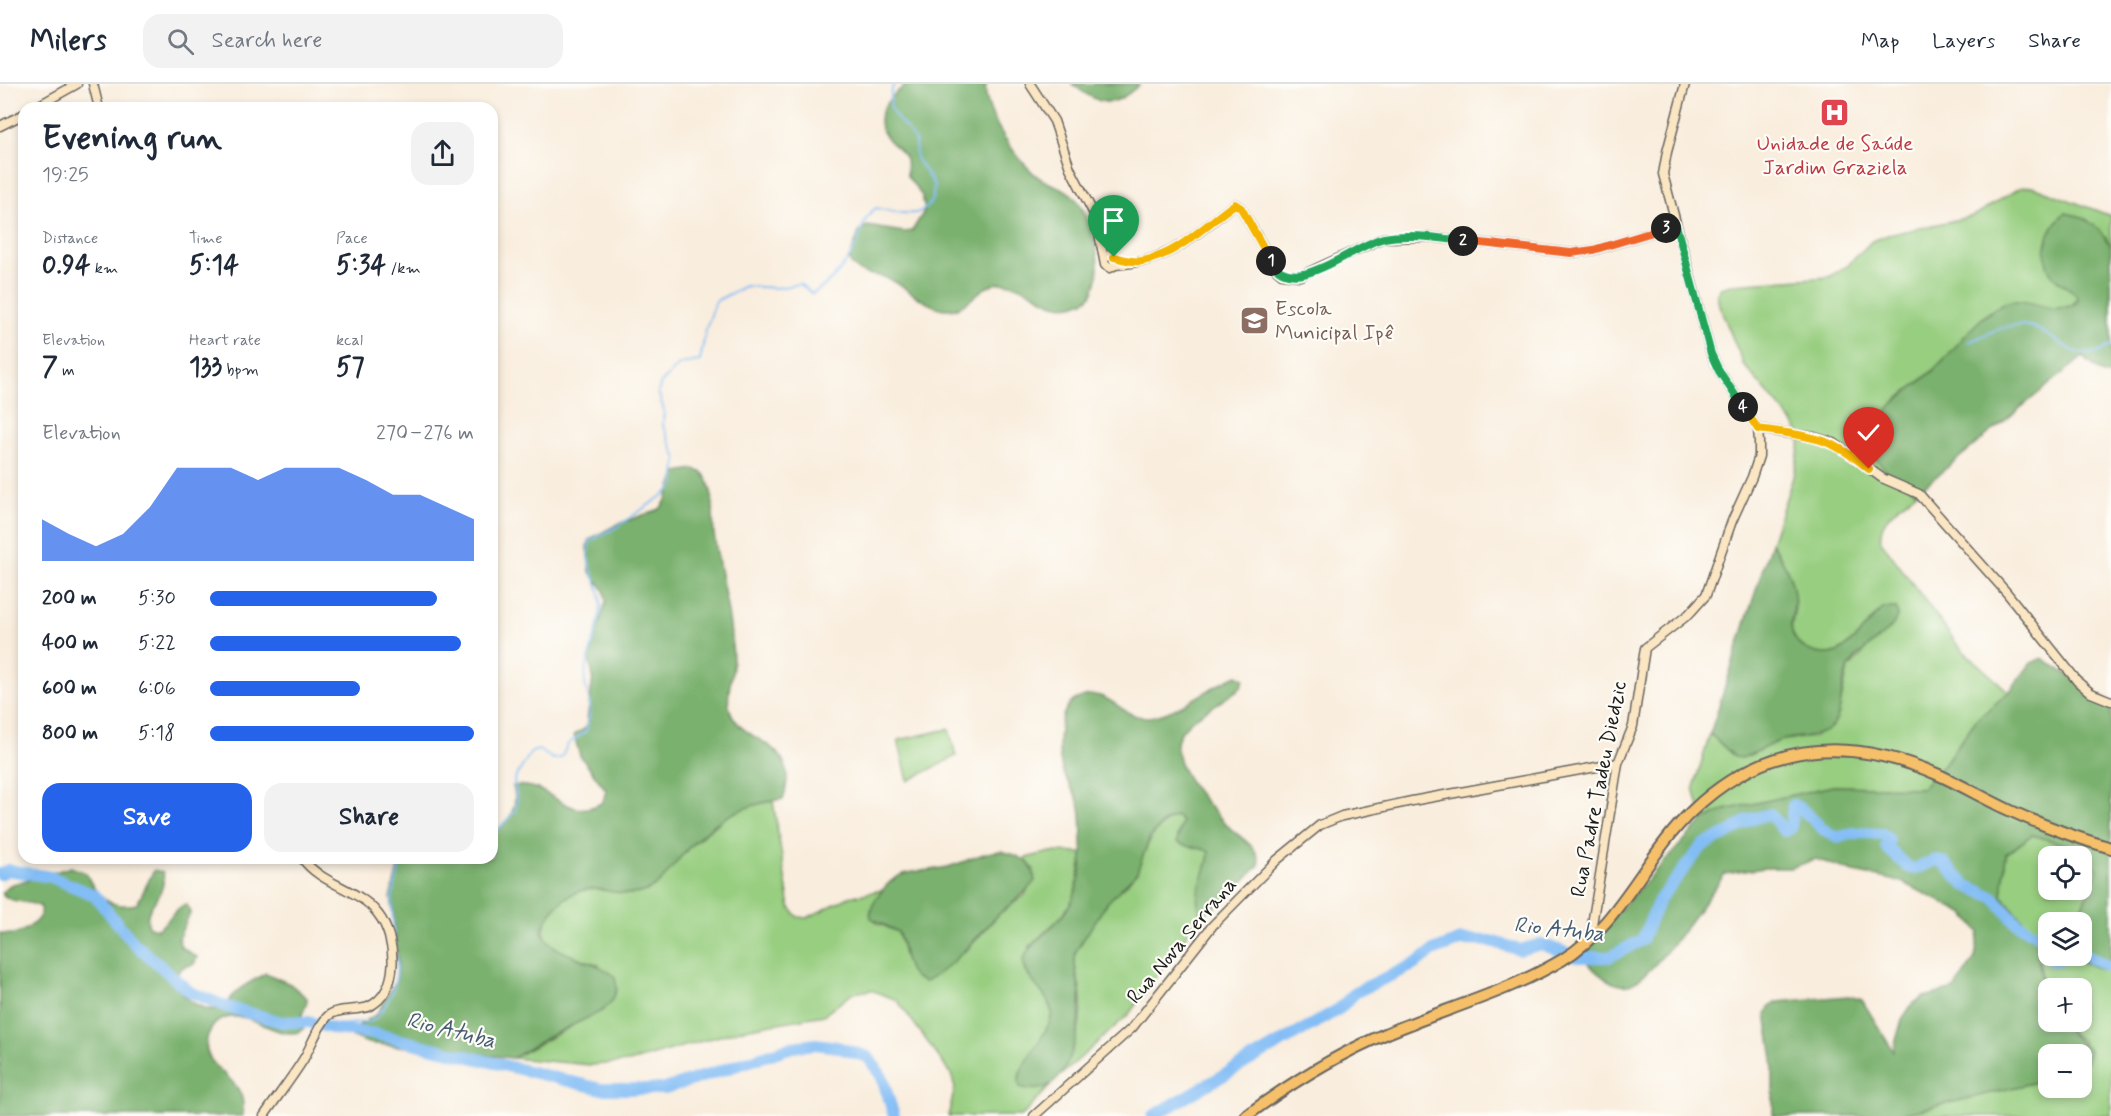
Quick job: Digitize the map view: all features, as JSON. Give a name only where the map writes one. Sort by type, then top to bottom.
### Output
[{"type":"highway","points":[[1246,1116],[1305,1073],[1332,1058],[1392,1031],[1494,994],[1567,956],[1590,938],[1691,813],[1725,783],[1753,767],[1792,753],[1826,749],[1858,751],[1902,761],[1938,775],[2063,834],[2111,848]]},
{"type":"street","points":[[45,102],[77,84]]},
{"type":"street","points":[[93,84],[98,102]]},
{"type":"street","points":[[1030,84],[1054,121],[1070,168],[1096,218],[1111,259],[1138,262],[1162,254],[1196,235],[1235,204],[1241,208],[1276,269],[1282,274],[1300,276],[1383,238],[1429,237],[1571,253],[1593,250],[1676,225]]},
{"type":"street","points":[[1685,84],[1667,152],[1664,174],[1711,354],[1719,371],[1758,429],[1814,437],[1834,443],[1882,478],[1918,494],[2007,593],[2078,682],[2091,693],[2111,701]]},
{"type":"street","points":[[0,126],[18,117]]},
{"type":"street","name":"Rua Padre Tadeu Diedzic","points":[[1590,938],[1618,763],[1633,726],[1646,648],[1689,614],[1707,595],[1732,521],[1759,456],[1758,429]]},
{"type":"street","name":"Rua Nova Serrana","points":[[1034,1116],[1132,1028],[1213,925],[1277,860],[1320,825],[1342,816],[1618,763]]},
{"type":"street","points":[[264,1116],[331,1014],[367,1007],[381,997],[390,981],[391,952],[386,929],[377,912],[316,873],[308,864]]},
{"type":"green space","points":[[907,84],[986,84],[986,95],[990,108],[1004,137],[1014,151],[1034,173],[1043,180],[1064,189],[1082,207],[1092,232],[1098,262],[1095,288],[1089,298],[1064,306],[1044,300],[1026,289],[1003,283],[988,286],[958,308],[943,309],[926,302],[889,279],[865,273],[853,266],[849,260],[860,230],[867,226],[904,232],[912,231],[925,210],[922,196],[907,176],[906,159],[883,133],[880,125],[880,117],[887,102]]},
{"type":"green space","points":[[1072,84],[1140,84],[1122,98],[1106,102],[1091,97]]},
{"type":"green space","points":[[2032,186],[2111,216],[2111,247],[2106,237],[2060,281],[2073,290],[2078,298],[2071,306],[2052,309],[2012,302],[1990,313],[1930,373],[1898,399],[1873,455],[1917,492],[1887,519],[1881,533],[1881,541],[1959,647],[2009,692],[1976,720],[1945,763],[1922,788],[1833,786],[1725,810],[1702,821],[1694,787],[1710,734],[1735,757],[1783,740],[1815,737],[1838,714],[1848,669],[1865,651],[1884,608],[1853,641],[1835,653],[1821,654],[1807,650],[1793,635],[1795,601],[1791,584],[1784,565],[1771,543],[1795,471],[1801,438],[1794,424],[1744,365],[1719,305],[1717,295],[1720,288],[1734,284],[1829,277],[1847,266],[1872,241],[1888,235],[1974,216],[2019,188]]},
{"type":"green space","points":[[2066,213],[2083,217],[2099,229],[2111,247],[2111,375],[2104,375],[2083,357],[1917,492],[1887,471],[1874,457],[1870,441],[1874,428],[1893,404],[1933,371],[1974,326],[1992,310],[2011,301],[2059,308],[2068,307],[2077,302],[2076,295],[2053,276],[2046,261],[2050,233],[2059,218]]},
{"type":"green space","points":[[694,469],[703,473],[710,487],[714,534],[732,645],[733,666],[728,695],[729,706],[734,719],[744,729],[767,744],[785,764],[787,779],[783,799],[737,811],[713,826],[690,846],[651,889],[634,894],[596,889],[578,891],[563,900],[550,914],[542,930],[546,939],[553,946],[597,965],[615,977],[617,989],[612,1001],[602,1011],[552,1035],[513,1058],[368,1043],[346,1034],[377,1014],[396,980],[398,964],[391,895],[399,864],[498,864],[498,829],[512,813],[515,800],[513,786],[538,789],[568,805],[579,808],[590,808],[603,802],[606,790],[580,756],[574,735],[586,728],[593,677],[589,658],[606,601],[604,590],[590,572],[587,547],[590,539],[618,524],[660,509],[677,472]]},
{"type":"green space","points":[[1771,543],[1786,567],[1793,587],[1791,626],[1793,634],[1803,647],[1810,651],[1826,654],[1841,650],[1853,641],[1884,608],[1896,608],[1898,615],[1884,635],[1860,654],[1850,666],[1845,678],[1839,712],[1831,728],[1817,735],[1778,742],[1741,758],[1735,757],[1710,734]]},
{"type":"green space","points":[[2042,658],[2111,703],[2111,973],[2092,965],[2092,912],[2079,912],[2085,900],[2092,900],[2092,884],[2098,870],[2092,864],[2092,846],[2070,846],[2032,835],[2006,854],[2002,896],[2034,934],[2042,978],[2038,978],[2038,1032],[2068,1032],[2082,1044],[2038,1044],[2038,1082],[1907,1113],[1903,1116],[1773,1116],[1773,1059],[1766,1014],[1769,1007],[1777,1002],[1849,996],[1862,1000],[1893,1051],[1902,1019],[1913,1003],[1924,997],[1954,989],[1975,958],[1979,932],[1965,914],[1902,882],[1854,872],[1816,859],[1791,868],[1764,868],[1725,874],[1665,953],[1652,968],[1629,985],[1612,982],[1592,968],[1586,957],[1585,947],[1702,821],[1725,810],[1833,786],[1922,788],[1945,763],[1976,720],[2009,692],[2031,663]]},
{"type":"green space","points":[[1237,675],[1244,679],[1241,687],[1195,718],[1182,731],[1177,743],[1178,755],[1190,782],[1229,827],[1253,848],[1259,865],[1223,903],[1201,915],[1197,899],[1198,891],[1209,852],[1177,842],[1182,822],[1176,816],[1164,822],[1150,837],[1137,872],[1107,903],[1076,951],[1080,1011],[1074,1044],[1068,1061],[1060,1075],[1050,1085],[1036,1089],[1020,1087],[1021,1071],[1045,1032],[1052,1013],[1050,1005],[1028,974],[1023,959],[1035,942],[1068,907],[1075,895],[1081,869],[1080,808],[1063,772],[1060,755],[1061,722],[1064,713],[1075,700],[1095,695],[1111,701],[1133,715],[1153,716],[1178,707]]},
{"type":"green space","points":[[949,729],[956,756],[908,781],[898,740]]},
{"type":"green space","points":[[773,801],[790,908],[798,917],[807,918],[849,897],[882,890],[870,914],[877,923],[898,932],[905,958],[952,961],[969,948],[999,914],[1025,895],[1034,870],[1025,858],[1051,852],[1083,853],[1074,898],[1062,916],[1030,946],[1024,969],[1046,997],[1052,1013],[1046,1035],[1020,1072],[1042,1088],[1051,1085],[1022,1116],[948,1116],[955,1088],[951,1074],[897,1000],[871,990],[853,993],[824,1015],[744,1029],[629,1062],[591,1065],[513,1058],[572,1026],[599,965],[567,954],[549,942],[545,934],[545,925],[558,905],[570,895],[591,889],[631,894],[731,813],[746,806]]},
{"type":"green space","points":[[1176,815],[1182,822],[1177,836],[1182,845],[1200,846],[1209,852],[1199,891],[1198,907],[1201,915],[1129,1014],[1058,1078],[1069,1058],[1077,1035],[1081,1011],[1080,988],[1075,965],[1076,951],[1091,925],[1111,898],[1126,885],[1133,875],[1151,839],[1165,823]]},
{"type":"green space","points":[[2033,835],[2070,846],[2038,846],[2038,900],[2085,900],[2079,912],[2038,912],[2038,955],[2034,934],[2002,896],[2006,854]]},
{"type":"green space","points":[[1001,851],[1024,860],[1032,868],[1035,881],[963,952],[935,976],[925,982],[912,975],[908,969],[898,932],[871,918],[871,909],[876,899],[886,886],[901,875],[947,867],[986,853]]},
{"type":"green space","points":[[2092,864],[2098,870],[2092,884]]},
{"type":"green space","points":[[71,867],[86,873],[99,894],[119,905],[137,904],[154,870],[163,872],[162,888],[149,913],[149,927],[157,929],[186,904],[191,911],[179,937],[180,946],[197,957],[194,964],[183,967],[173,978],[182,993],[195,1004],[210,1009],[227,1007],[237,991],[266,973],[290,984],[307,998],[301,1019],[306,1026],[299,1032],[280,1031],[243,1017],[233,1017],[218,1021],[209,1032],[207,1052],[215,1065],[238,1089],[243,1102],[243,1116],[0,1116],[0,933],[12,934],[23,931],[41,914],[41,907],[15,901],[2,893],[10,885]]},
{"type":"green space","points":[[2092,965],[2111,973],[2111,1116],[1903,1116],[1907,1113],[2038,1082],[2038,1098],[2092,1098],[2092,1044],[2083,1044],[2070,1032],[2092,1032],[2092,978],[2042,978],[2040,966]]},
{"type":"waterway","points":[[498,829],[515,811],[517,800],[514,780],[531,752],[539,750],[553,759],[561,758],[568,744],[586,731],[590,704],[585,676],[601,604],[599,589],[588,559],[590,541],[618,526],[669,491],[674,484],[677,458],[663,426],[664,410],[658,392],[661,383],[680,364],[700,361],[706,329],[716,301],[745,286],[777,288],[800,284],[812,294],[833,278],[845,263],[855,248],[866,218],[872,211],[876,208],[914,213],[928,206],[933,197],[934,185],[916,158],[915,141],[892,111],[890,104],[894,84]]},
{"type":"waterway","points":[[1968,342],[2001,328],[2022,325],[2041,331],[2079,353],[2099,352],[2111,345]]},
{"type":"waterway","name":"Rio Atuba","points":[[1153,1116],[1339,1009],[1356,992],[1415,964],[1433,951],[1461,940],[1491,941],[1520,950],[1541,944],[1577,957],[1609,957],[1642,940],[1659,900],[1703,845],[1729,833],[1748,820],[1770,814],[1784,831],[1791,828],[1793,805],[1804,811],[1829,833],[1838,837],[1857,833],[1883,834],[1889,840],[1886,847],[1908,867],[1915,869],[1936,860],[1944,863],[1965,885],[1993,897],[2018,924],[2037,935]]},
{"type":"waterway","points":[[394,942],[392,897],[400,864]]},
{"type":"waterway","name":"Rio Atuba","points":[[0,874],[8,870],[51,877],[94,895],[134,943],[190,992],[230,1008],[282,1022],[308,1022],[335,1029],[376,1034],[601,1089],[665,1089],[792,1047],[816,1044],[837,1047],[868,1057],[882,1077],[894,1116]]},
{"type":"waterway","points":[[325,1027],[372,1021],[389,1000],[395,983],[396,956]]},
{"type":"waterway","name":"Rio Atuba","points":[[2092,958],[2111,968]]},
{"type":"place","name":"Unidade de Saúde Jardim Graziela","points":[[1835,113]]},
{"type":"place","name":"Escola Municipal Ipê","points":[[1254,321]]},
{"type":"route","points":[[1114,257],[1138,262],[1162,254],[1196,235],[1235,204],[1241,208],[1276,269],[1282,274],[1300,276],[1383,238],[1429,237],[1571,253],[1593,250],[1676,225],[1711,354],[1719,371],[1758,429],[1814,437],[1834,443],[1869,469]]}]
